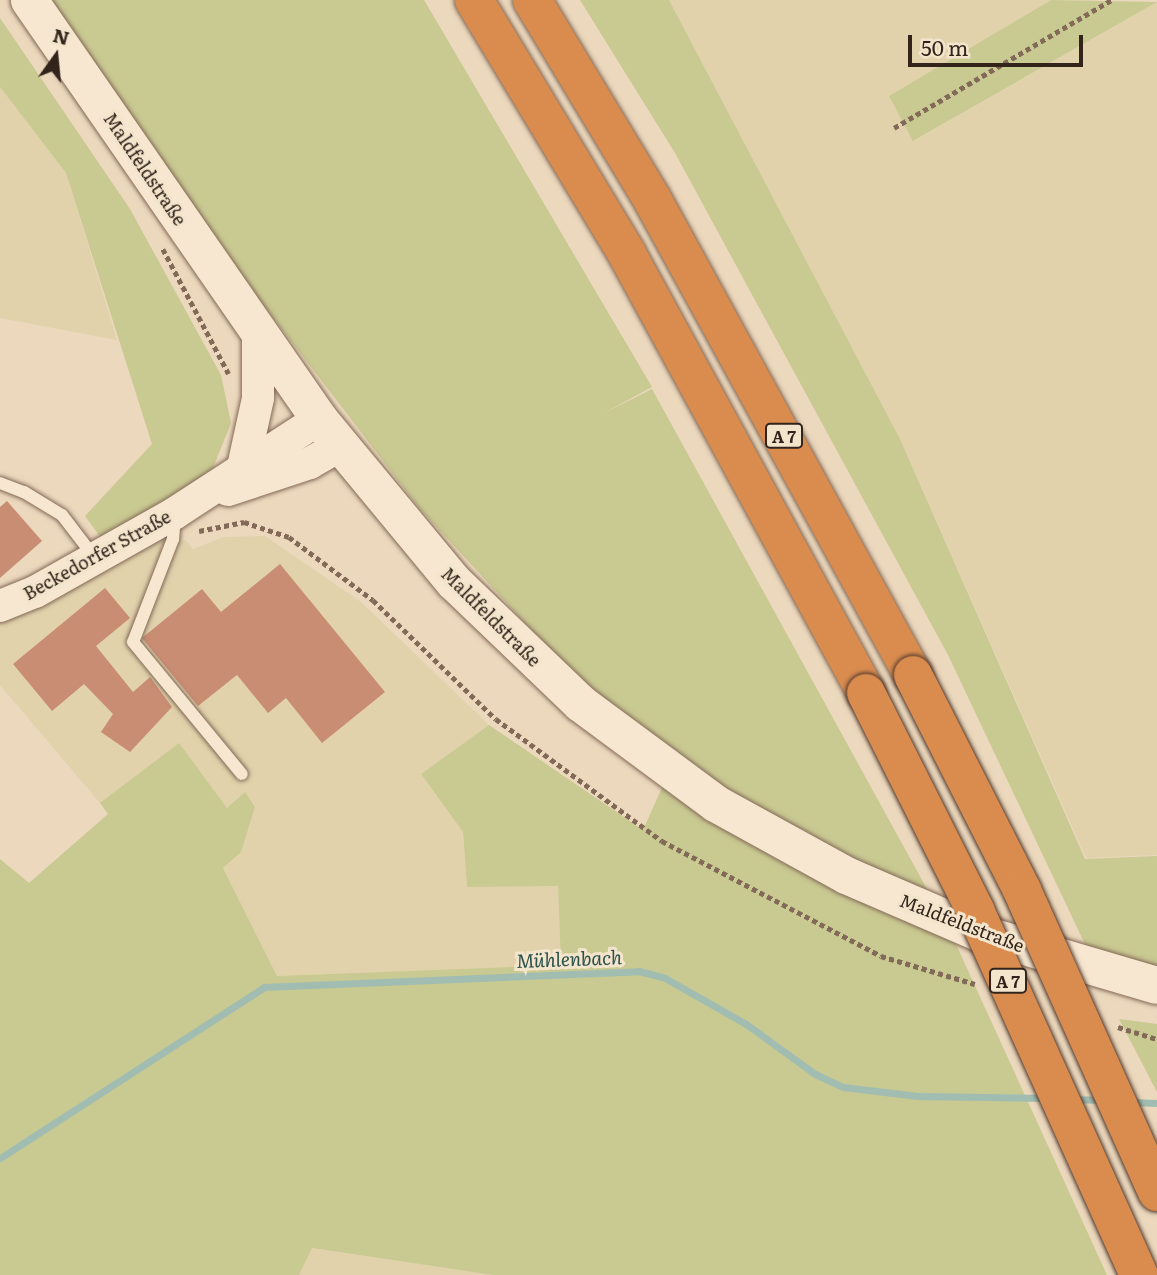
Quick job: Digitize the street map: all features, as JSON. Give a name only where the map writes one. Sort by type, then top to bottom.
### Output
[{"type":"highway","name":"A 7","points":[[474,0],[626,254],[866,693],[975,910],[1139,1275]]},
{"type":"highway","name":"A 7","points":[[532,0],[652,199],[913,675],[1022,890],[1157,1192]]},
{"type":"main road","name":"Maldfeldstraße","points":[[29,0],[258,338],[330,433],[454,582],[522,651],[651,759],[715,803],[846,875],[912,906],[1031,950],[1157,985]]},
{"type":"street","points":[[243,467],[258,398],[258,338]]},
{"type":"street","name":"Beckedorfer Straße","points":[[0,606],[95,558],[184,507],[243,467],[330,433]]},
{"type":"street","name":"Beckedorfer Straße","points":[[184,507],[310,463],[330,433]]},
{"type":"lane","points":[[0,483],[62,515],[95,558]]},
{"type":"lane","points":[[184,507],[133,642],[242,774]]},
{"type":"path","points":[[894,128],[1111,0]]},
{"type":"path","points":[[157,239],[231,384]]},
{"type":"path","points":[[184,507],[197,531],[244,522],[270,528],[324,560],[496,719],[662,841],[881,956],[986,988]]},
{"type":"path","points":[[1104,1024],[1157,1040]]},
{"type":"shaded area","points":[[669,0],[1051,0],[889,96],[914,141],[1157,2],[1157,855],[1086,858],[900,439]]},
{"type":"shaded area","points":[[0,87],[66,173],[117,340],[0,318]]},
{"type":"shaded area","points":[[265,536],[361,602],[489,725],[421,774],[463,832],[467,887],[558,885],[561,965],[277,976],[223,868],[241,851],[255,808],[245,793],[227,808],[179,744],[100,803],[0,685],[0,621],[161,539],[185,540],[193,549],[224,537]]},
{"type":"shaded area","points":[[311,1248],[493,1275],[299,1275]]},
{"type":"green space","points":[[52,0],[424,0],[652,387],[602,414],[652,389],[949,929],[1107,1275],[493,1275],[312,1248],[299,1275],[0,1275],[0,859],[29,883],[108,814],[100,803],[179,743],[227,808],[245,792],[255,807],[241,852],[223,868],[277,976],[561,965],[558,886],[467,887],[463,832],[421,774],[489,725],[643,830],[678,752],[597,693],[539,638],[420,509],[245,281]]},
{"type":"green space","points":[[580,0],[669,0],[900,439],[1085,859],[1157,856],[1157,976],[1092,959],[948,655],[675,153]]},
{"type":"green space","points":[[1051,0],[1157,2],[913,141],[889,96]]},
{"type":"green space","points":[[0,18],[130,209],[221,375],[231,423],[213,468],[182,492],[101,538],[85,516],[152,444],[66,173],[0,87]]},
{"type":"green space","points":[[1119,1019],[1157,1024],[1157,1092]]},
{"type":"building","points":[[7,501],[42,541],[0,578],[0,507]]},
{"type":"building","points":[[280,564],[385,692],[322,743],[286,698],[268,713],[237,675],[198,706],[142,638],[202,589],[221,612]]},
{"type":"building","points":[[105,588],[130,618],[96,646],[133,692],[150,677],[172,707],[130,752],[101,732],[113,714],[84,684],[52,711],[13,664]]},
{"type":"waterway","name":"Mühlenbach","points":[[0,1158],[264,987],[639,971],[665,978],[746,1024],[815,1074],[843,1087],[917,1096],[1046,1098]]},
{"type":"waterway","name":"Mühlenbach","points":[[1072,1099],[1102,1100]]},
{"type":"waterway","name":"Mühlenbach","points":[[1131,1102],[1157,1103]]}]
